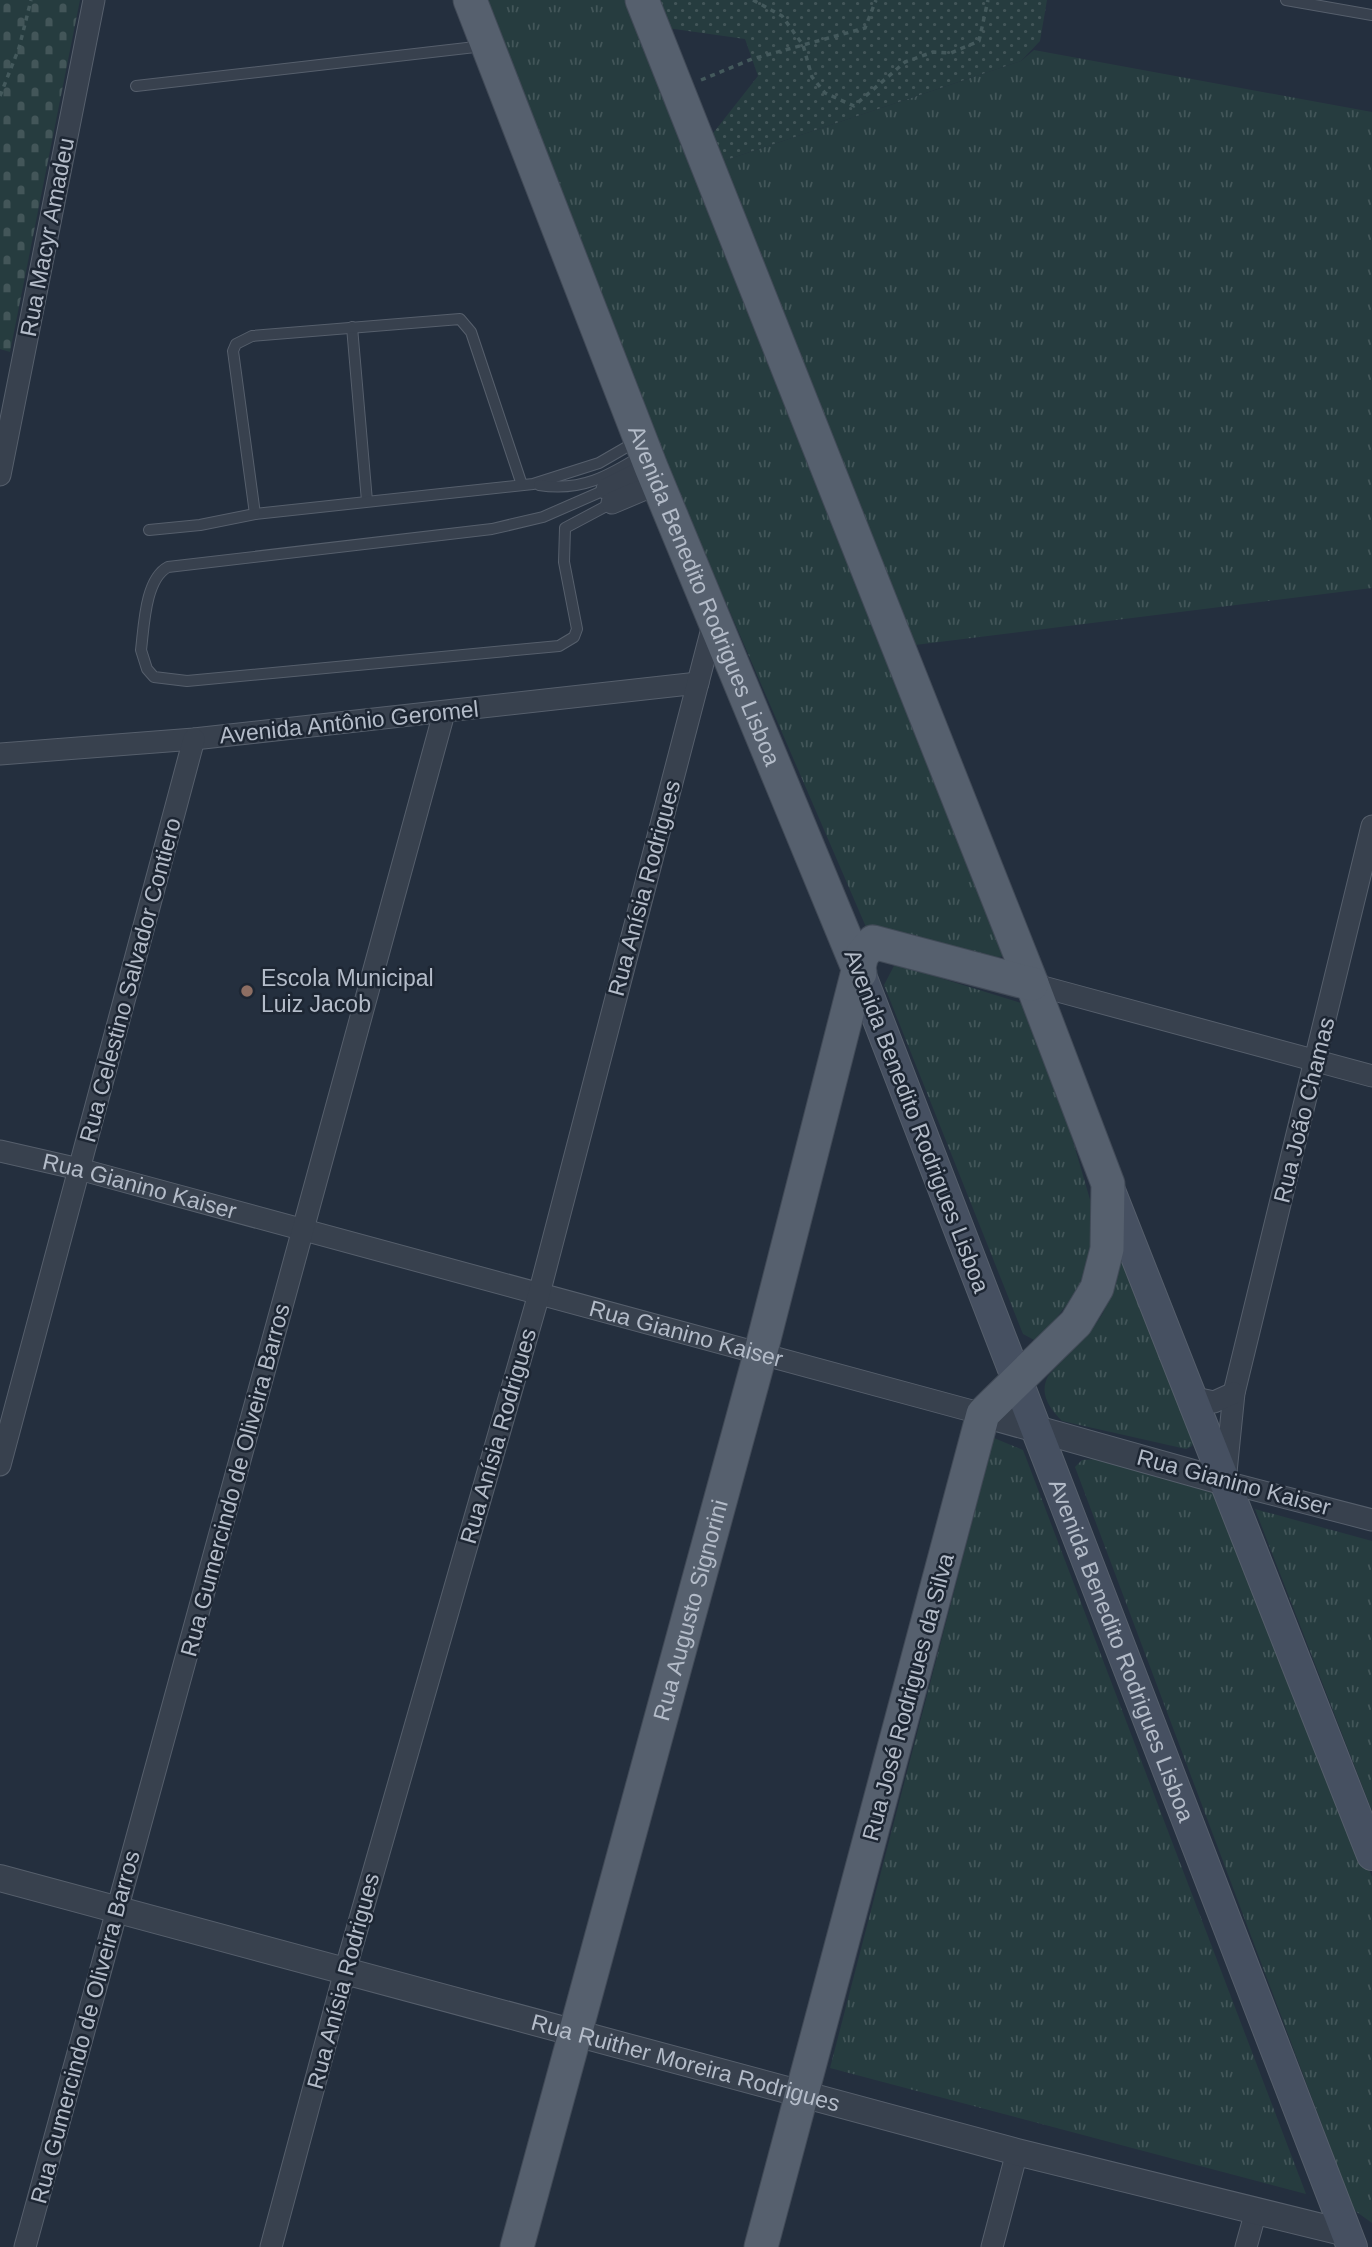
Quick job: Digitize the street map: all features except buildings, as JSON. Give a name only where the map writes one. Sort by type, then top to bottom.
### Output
[{"type":"main road","name":"Avenida Benedito Rodrigues Lisboa","points":[[470,0],[648,461],[859,973],[1035,1428],[1357,2240]]},
{"type":"main road","points":[[642,0],[1032,984],[1372,1855]]},
{"type":"main road","name":"Rua Augusto Signorini","points":[[517,2247],[573,2030],[761,1351],[862,955],[873,942],[1032,984]]},
{"type":"main road","points":[[983,1414],[1076,1323],[1097,1288],[1107,1249],[1108,1184]]},
{"type":"main road","name":"Rua José Rodrigues da Silva","points":[[761,2247],[983,1414]]},
{"type":"street","name":"Rua Macyr Amadeu","points":[[0,475],[94,0]]},
{"type":"street","points":[[610,496],[648,461]]},
{"type":"street","name":"Rua Anísia Rodrigues","points":[[271,2247],[345,1971],[539,1293],[714,621]]},
{"type":"street","name":"Avenida Antônio Geromel","points":[[0,754],[194,739],[698,683]]},
{"type":"street","name":"Rua Gumercindo de Oliveira Barros","points":[[25,2247],[444,713]]},
{"type":"street","name":"Rua Celestino Salvador Contiero","points":[[0,1465],[194,739]]},
{"type":"street","name":"Rua João Chamas","points":[[1226,1482],[1234,1393],[1372,827]]},
{"type":"street","points":[[1032,984],[1372,1076]]},
{"type":"street","name":"Rua Gianino Kaiser","points":[[0,1151],[79,1169],[761,1351],[1226,1482],[1372,1520]]},
{"type":"street","points":[[1191,1397],[1214,1402],[1234,1393]]},
{"type":"street","name":"Rua Ruither Moreira Rodrigues","points":[[0,1878],[573,2030],[1017,2152],[1256,2211],[1357,2240]]},
{"type":"street","points":[[992,2247],[1017,2152]]},
{"type":"street","points":[[1245,2247],[1256,2211]]},
{"type":"lane","points":[[1286,0],[1372,15]]},
{"type":"lane","points":[[136,86],[487,46]]},
{"type":"lane","points":[[256,513],[233,351],[236,344],[252,336],[452,318],[466,323],[528,484]]},
{"type":"lane","points":[[352,327],[367,501]]},
{"type":"lane","points":[[149,530],[200,525],[256,513],[528,484],[594,465],[648,461]]},
{"type":"lane","points":[[610,496],[565,528],[564,562],[577,629],[574,637],[558,646],[187,681],[164,681],[154,677],[143,660],[141,650],[153,584],[160,571],[168,567],[492,529],[543,517],[610,496]]},
{"type":"path","points":[[0,96],[19,48],[31,0]]},
{"type":"path","points":[[753,0],[782,16],[803,45],[812,77],[825,93],[854,106],[905,62],[933,52],[951,52],[978,41],[988,0]]},
{"type":"path","points":[[676,90],[752,59],[865,28],[876,0]]},
{"type":"green space","points":[[0,0],[80,0],[10,352],[0,349]]},
{"type":"green space","points":[[486,0],[626,0],[1005,956],[984,959],[866,927],[667,466]]},
{"type":"green space","points":[[657,0],[1047,0],[1040,41],[1021,61],[720,162],[710,137],[758,76],[745,39],[667,28]]},
{"type":"green space","points":[[1034,50],[1372,112],[1372,588],[915,645],[720,162],[1021,61]]},
{"type":"green space","points":[[895,964],[1034,1007],[1091,1203],[1093,1249],[1077,1291],[1038,1342],[1023,1334],[884,985]]},
{"type":"green space","points":[[1124,1258],[1195,1438],[1192,1446],[1186,1449],[1062,1421],[1045,1395],[1048,1376],[1084,1338],[1103,1313]]},
{"type":"green space","points":[[994,1438],[1023,1450],[1306,2194],[830,2068]]},
{"type":"green space","points":[[1095,1459],[1213,1493],[1230,1510],[1372,1877],[1372,2223],[1354,2210],[1075,1467],[1082,1460]]},
{"type":"green space","points":[[1255,1509],[1372,1541],[1372,1811]]},
{"type":"place","name":"Escola Municipal Luiz Jacob","points":[[247,991]]}]
